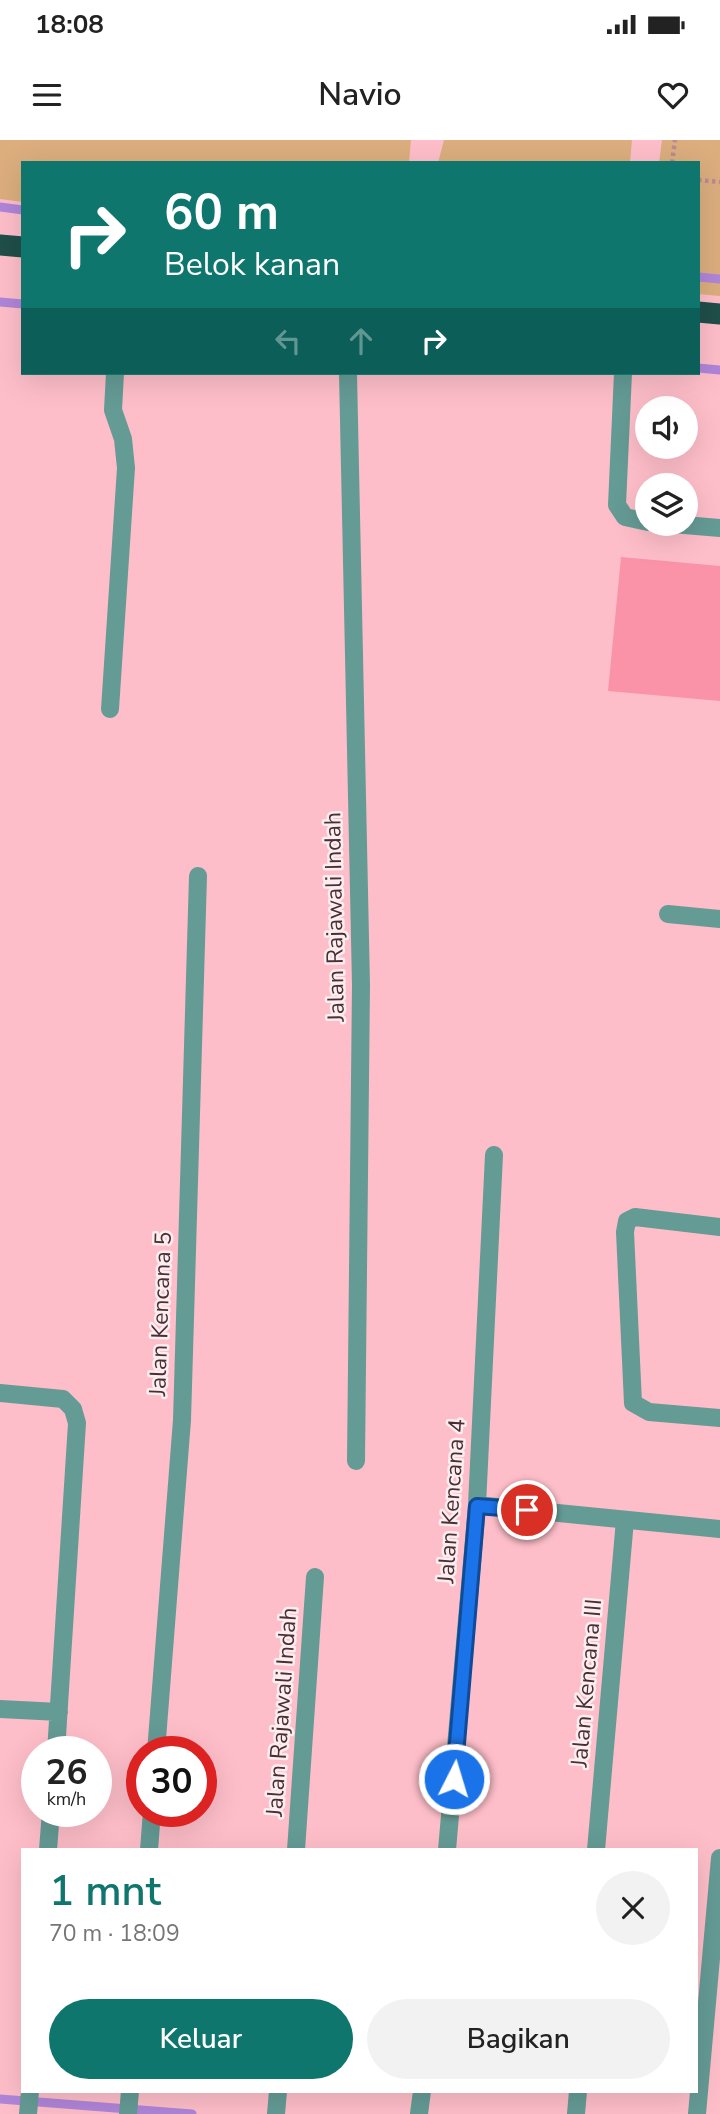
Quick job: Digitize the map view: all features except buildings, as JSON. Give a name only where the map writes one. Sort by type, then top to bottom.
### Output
[{"type":"highway","points":[[0,245],[21,247]]},
{"type":"highway","points":[[700,312],[720,314]]},
{"type":"street","points":[[110,709],[126,468],[123,439],[113,410],[115,375]]},
{"type":"street","name":"Jalan Rajawali Indah","points":[[348,375],[361,985],[356,1461]]},
{"type":"street","points":[[623,375],[617,505],[625,517],[635,519]]},
{"type":"street","points":[[698,526],[720,528]]},
{"type":"street","name":"Jalan Kencana 5","points":[[157,1736],[182,1420],[198,876]]},
{"type":"street","points":[[668,914],[720,919]]},
{"type":"street","name":"Jalan Kencana 4","points":[[447,1848],[477,1506],[494,1155]]},
{"type":"street","points":[[720,1227],[635,1217],[627,1221],[625,1232],[633,1403],[649,1412],[720,1418]]},
{"type":"street","points":[[0,1393],[63,1399],[73,1409],[77,1423],[57,1736]]},
{"type":"street","points":[[477,1506],[720,1530]]},
{"type":"street","name":"Jalan Kencana III","points":[[596,1848],[625,1520]]},
{"type":"street","name":"Jalan Rajawali Indah","points":[[296,1848],[315,1577]]},
{"type":"street","points":[[0,1709],[59,1712]]},
{"type":"street","points":[[48,1848],[50,1827]]},
{"type":"street","points":[[149,1848],[151,1827]]},
{"type":"street","points":[[697,2114],[720,1858]]},
{"type":"street","points":[[28,2114],[30,2093]]},
{"type":"street","points":[[128,2114],[130,2093]]},
{"type":"street","points":[[276,2114],[278,2093]]},
{"type":"street","points":[[419,2114],[422,2093]]},
{"type":"street","points":[[576,2114],[578,2093]]},
{"type":"path","points":[[672,161],[675,140]]},
{"type":"path","points":[[700,180],[720,182]]},
{"type":"shaded area","points":[[0,140],[411,140],[409,161],[21,161],[21,202],[0,199]]},
{"type":"shaded area","points":[[444,140],[632,140],[630,161],[439,161]]},
{"type":"shaded area","points":[[662,140],[720,140],[720,296],[700,294],[700,161],[659,161]]},
{"type":"waterway","points":[[0,207],[21,210]]},
{"type":"waterway","points":[[700,277],[720,279]]},
{"type":"waterway","points":[[0,302],[21,304]]},
{"type":"waterway","points":[[700,368],[720,370]]},
{"type":"waterway","points":[[0,2099],[192,2114]]},
{"type":"route","points":[[454,1779],[477,1506],[527,1510]]}]
